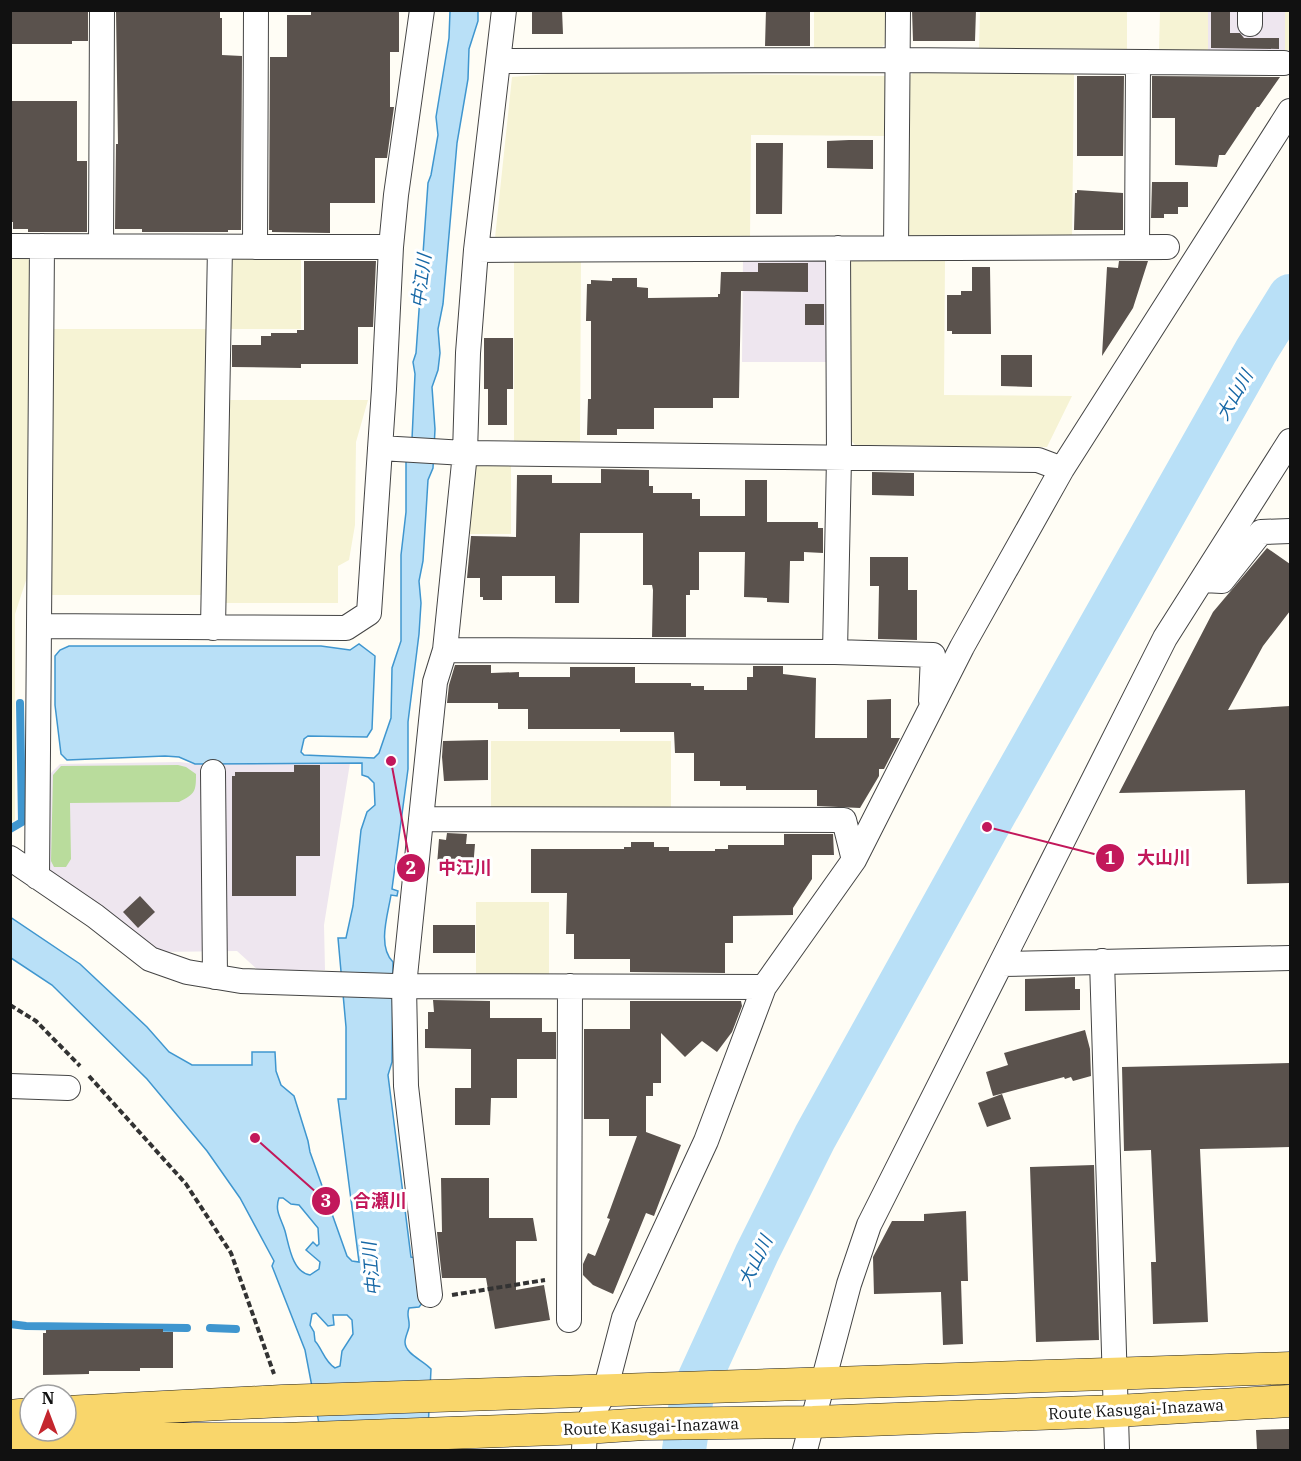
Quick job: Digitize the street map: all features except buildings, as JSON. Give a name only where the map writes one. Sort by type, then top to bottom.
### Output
[{"type":"main road","name":"Route Kasugai-Inazawa","points":[[78,1411],[277,1401],[1290,1368]]},
{"type":"main road","name":"Route Kasugai-Inazawa","points":[[10,1444],[86,1439],[283,1439],[540,1429],[584,1439],[644,1424],[809,1436],[1116,1411],[1290,1401]]},
{"type":"street","points":[[101,246],[102,10]]},
{"type":"street","points":[[255,247],[256,10]]},
{"type":"street","points":[[39,626],[346,628],[369,613],[381,448],[391,248],[396,195],[422,10]]},
{"type":"street","points":[[430,1295],[405,1086],[399,986],[421,819],[435,682],[445,650],[464,453],[468,353],[476,250],[504,10]]},
{"type":"street","points":[[896,248],[898,10]]},
{"type":"street","points":[[498,62],[898,60],[1284,63]]},
{"type":"street","points":[[1137,247],[1138,62]]},
{"type":"street","points":[[584,1439],[605,1390],[624,1318],[706,1141],[764,987],[854,860],[962,647],[1062,469],[1290,111]]},
{"type":"street","points":[[10,246],[391,248]]},
{"type":"street","points":[[37,878],[42,246]]},
{"type":"street","points":[[213,627],[220,247]]},
{"type":"street","points":[[476,250],[1167,247]]},
{"type":"street","points":[[835,652],[839,458],[838,248]]},
{"type":"street","points":[[809,1436],[849,1284],[869,1225],[1165,638],[1290,441]]},
{"type":"street","points":[[381,448],[464,453],[1038,460],[1062,469]]},
{"type":"street","points":[[1203,580],[1222,581],[1261,532],[1290,531]]},
{"type":"street","points":[[445,650],[835,652],[933,655],[930,714]]},
{"type":"street","points":[[213,772],[215,977]]},
{"type":"street","points":[[421,819],[844,820],[854,860]]},
{"type":"street","points":[[10,858],[95,916],[150,959],[187,972],[215,977],[241,981],[399,986],[764,987]]},
{"type":"street","points":[[1002,964],[1290,958]]},
{"type":"street","points":[[1102,961],[1117,1450]]},
{"type":"street","points":[[569,1320],[570,986]]},
{"type":"street","points":[[10,1086],[68,1088]]},
{"type":"path","points":[[10,1005],[36,1021],[110,1097],[186,1184],[231,1253],[274,1373],[277,1401]]},
{"type":"path","points":[[430,1295],[441,1297],[569,1275]]},
{"type":"shaded area","points":[[814,11],[891,11],[891,38],[881,48],[814,48]]},
{"type":"shaded area","points":[[980,11],[1127,11],[1127,49],[979,48]]},
{"type":"shaded area","points":[[1160,11],[1208,11],[1208,50],[1159,50]]},
{"type":"shaded area","points":[[1208,11],[1285,11],[1285,50],[1208,50]]},
{"type":"shaded area","points":[[1285,11],[1290,11],[1290,50],[1285,50]]},
{"type":"shaded area","points":[[560,73],[890,76],[889,136],[751,135],[750,240],[495,238],[512,77]]},
{"type":"shaded area","points":[[913,73],[1074,74],[1072,239],[910,238],[904,231],[906,79]]},
{"type":"shaded area","points":[[10,254],[23,254],[33,264],[33,559],[15,614],[15,820],[11,823]]},
{"type":"shaded area","points":[[235,257],[301,257],[301,329],[227,329],[227,264]]},
{"type":"shaded area","points":[[743,257],[822,258],[829,265],[829,362],[742,362]]},
{"type":"shaded area","points":[[514,258],[581,258],[580,442],[514,442]]},
{"type":"shaded area","points":[[852,259],[945,260],[944,395],[1072,396],[1047,447],[855,445],[845,433],[847,263]]},
{"type":"shaded area","points":[[50,329],[206,329],[206,595],[50,595]]},
{"type":"shaded area","points":[[226,400],[368,400],[356,442],[355,525],[349,560],[338,566],[338,603],[226,603]]},
{"type":"shaded area","points":[[479,462],[511,462],[511,534],[464,534],[471,471]]},
{"type":"shaded area","points":[[491,741],[671,741],[671,815],[491,815]]},
{"type":"shaded area","points":[[180,762],[195,764],[350,763],[324,925],[325,970],[258,970],[237,951],[159,952],[48,869],[47,792],[50,774],[60,764]]},
{"type":"shaded area","points":[[476,902],[549,902],[549,975],[476,975]]},
{"type":"green space","points":[[178,765],[196,774],[194,792],[179,802],[70,803],[71,859],[66,867],[54,867],[51,861],[53,775],[61,766]]},
{"type":"water","points":[[450,11],[478,11],[478,21],[469,49],[468,79],[457,143],[443,304],[438,329],[440,353],[438,370],[432,387],[435,429],[433,468],[428,480],[423,561],[419,581],[421,603],[408,722],[408,769],[392,889],[398,891],[397,896],[391,895],[385,939],[388,955],[393,962],[392,1062],[388,1075],[411,1257],[416,1258],[423,1302],[419,1307],[409,1308],[409,1327],[405,1342],[408,1350],[431,1369],[427,1450],[324,1450],[305,1350],[272,1266],[274,1261],[240,1198],[207,1151],[147,1079],[52,985],[11,958],[10,917],[80,964],[147,1027],[169,1052],[192,1065],[252,1065],[252,1052],[275,1052],[276,1071],[281,1085],[294,1096],[310,1152],[347,1256],[352,1261],[359,1262],[338,1099],[346,1099],[346,1027],[338,938],[346,938],[353,906],[361,830],[367,812],[375,805],[374,783],[362,775],[362,763],[195,764],[179,757],[165,756],[67,760],[61,754],[55,705],[55,656],[60,650],[69,646],[321,646],[350,650],[359,644],[375,656],[372,729],[367,737],[308,736],[304,739],[301,752],[304,755],[374,758],[379,753],[391,718],[392,668],[401,641],[401,555],[406,512],[406,456],[412,439],[415,374],[413,362],[416,353],[428,183],[438,135],[436,117],[449,38]],"holes":[[[279,1198],[299,1205],[318,1228],[319,1244],[317,1246],[313,1242],[306,1250],[320,1262],[319,1269],[310,1275],[299,1269],[292,1257],[278,1211]],[[316,1313],[328,1326],[334,1325],[333,1315],[347,1315],[352,1320],[353,1334],[342,1351],[340,1366],[335,1368],[328,1362],[315,1341],[310,1325],[312,1314]]]},
{"type":"waterway","name":"大山川","points":[[684,1450],[692,1395],[757,1253],[815,1137],[987,827],[1256,351],[1290,296]]},
{"type":"waterway","points":[[10,829],[22,822],[20,703]]},
{"type":"waterway","points":[[10,1324],[187,1328]]},
{"type":"waterway","points":[[210,1328],[236,1329]]},
{"type":"place","name":"中江川","points":[[391,761]]},
{"type":"place","name":"大山川","points":[[987,827]]},
{"type":"place","name":"合瀬川","points":[[255,1138]]}]
